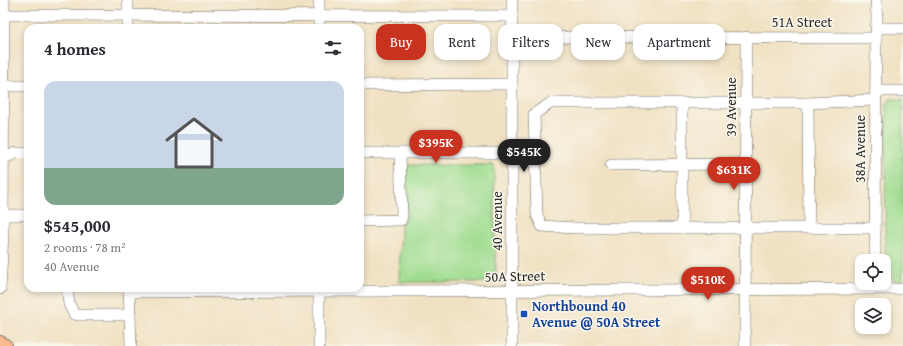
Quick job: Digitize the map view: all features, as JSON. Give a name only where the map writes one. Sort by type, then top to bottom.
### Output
[{"type":"main road","points":[[0,342],[5,346]]},
{"type":"street","points":[[0,289],[3,215],[2,159],[5,86],[4,0]]},
{"type":"street","points":[[128,0],[128,24]]},
{"type":"street","points":[[319,0],[319,24]]},
{"type":"street","name":"40 Avenue","points":[[512,0],[512,24]]},
{"type":"street","name":"38A Avenue","points":[[875,254],[876,0]]},
{"type":"street","points":[[4,15],[512,16]]},
{"type":"street","name":"51A Street","points":[[563,37],[746,37],[876,33],[903,28]]},
{"type":"street","name":"39 Avenue","points":[[745,346],[746,37]]},
{"type":"street","name":"40 Avenue","points":[[512,60],[512,346]]},
{"type":"street","points":[[364,85],[512,84]]},
{"type":"street","points":[[5,86],[24,86]]},
{"type":"street","points":[[875,228],[575,228],[542,226],[537,215],[534,114],[551,103],[808,103],[903,91]]},
{"type":"street","points":[[682,103],[682,228]]},
{"type":"street","points":[[808,103],[809,228]]},
{"type":"street","points":[[2,159],[16,153],[24,153]]},
{"type":"street","points":[[364,153],[512,153]]},
{"type":"street","points":[[364,221],[401,220],[400,153]]},
{"type":"street","points":[[611,165],[745,164]]},
{"type":"street","points":[[3,215],[24,215]]},
{"type":"street","name":"50A Street","points":[[364,290],[745,290],[855,287]]},
{"type":"street","name":"50A Street","points":[[891,288],[903,289]]},
{"type":"street","points":[[68,292],[69,304],[74,314],[130,315]]},
{"type":"street","points":[[129,292],[132,346]]},
{"type":"street","points":[[319,292],[319,346]]},
{"type":"green space","points":[[890,99],[903,99],[903,281],[891,279],[891,254],[885,254],[886,105]]},
{"type":"green space","points":[[406,165],[494,165],[496,282],[399,282],[401,225],[407,215]]},
{"type":"place","name":"Northbound 40 Avenue @ 50A Street","points":[[524,314]]}]
